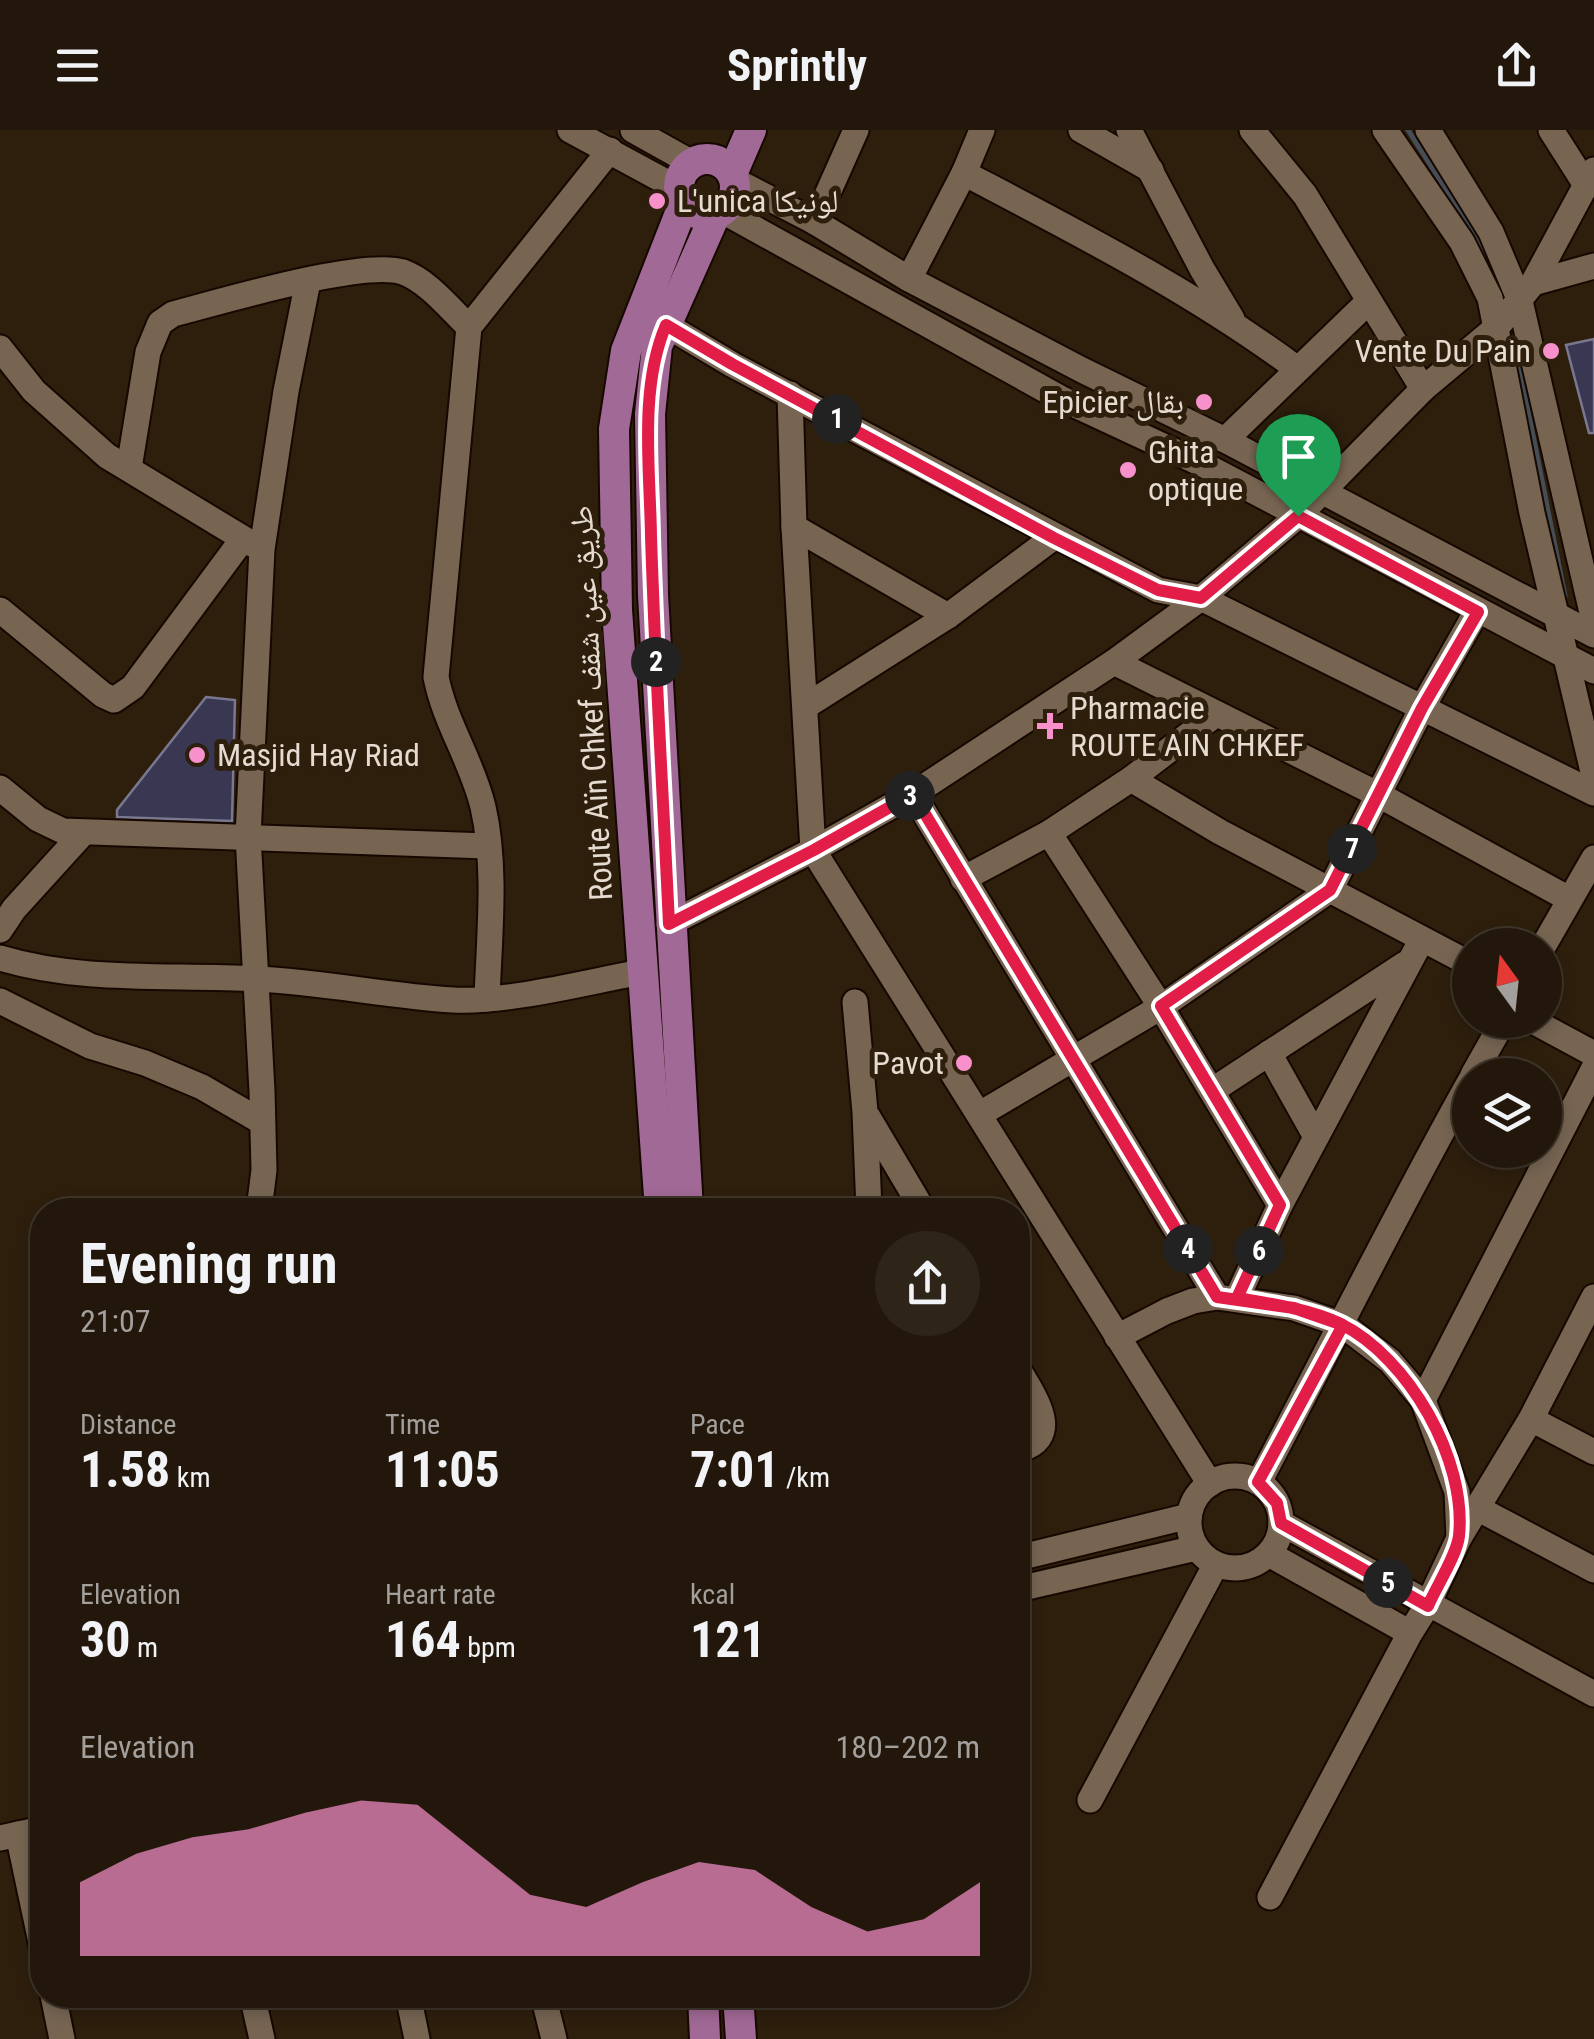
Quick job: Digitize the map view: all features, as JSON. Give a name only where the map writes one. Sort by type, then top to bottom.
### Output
[{"type":"main road","name":"Route Aïn Chkef طريق عين شقف","points":[[659,1198],[617,610],[614,429],[626,352],[689,178],[712,130]]},
{"type":"main road","points":[[733,177],[715,160],[689,178],[698,213],[719,212],[734,194],[733,177],[751,130]]},
{"type":"main road","name":"Route Aïn Chkef طريق عين شقف","points":[[687,1198],[669,924],[650,454],[657,346],[719,212]]},
{"type":"main road","points":[[704,2008],[705,2039]]},
{"type":"main road","points":[[739,2008],[741,2039]]},
{"type":"street","points":[[570,130],[610,150],[689,178]]},
{"type":"street","points":[[633,130],[689,178]]},
{"type":"street","points":[[816,222],[856,130]]},
{"type":"street","points":[[909,279],[982,130]]},
{"type":"street","points":[[1082,130],[1152,170]]},
{"type":"street","points":[[1129,130],[1234,322]]},
{"type":"street","points":[[1252,130],[1306,195],[1424,389]]},
{"type":"street","points":[[1384,130],[1462,242],[1479,272],[1498,327],[1532,512],[1594,776]]},
{"type":"street","points":[[1428,130],[1526,292],[1594,621]]},
{"type":"street","points":[[669,924],[913,794],[1114,662],[1201,598],[1298,516],[1424,389],[1498,327],[1526,292],[1590,178],[1551,130]]},
{"type":"street","points":[[487,999],[490,910],[484,811],[476,782],[441,703],[436,677],[469,327],[610,150]]},
{"type":"street","points":[[964,172],[1109,249],[1234,322],[1296,368]]},
{"type":"street","points":[[733,177],[909,279],[1594,634]]},
{"type":"street","points":[[719,212],[1060,398],[1206,466],[1594,672]]},
{"type":"street","points":[[1526,292],[1594,266]]},
{"type":"street","points":[[129,468],[148,352],[160,323],[172,314],[308,281],[382,269],[404,272],[423,284],[469,327]]},
{"type":"street","points":[[260,1198],[264,1170],[248,836],[252,545],[308,281]]},
{"type":"street","points":[[1225,440],[1368,302]]},
{"type":"street","points":[[666,325],[1054,538],[1158,590],[1201,598],[1594,793]]},
{"type":"street","points":[[0,348],[34,391],[108,456],[252,545]]},
{"type":"street","points":[[790,394],[814,850],[1210,1484]]},
{"type":"street","points":[[1568,504],[1594,497]]},
{"type":"street","points":[[794,527],[948,616]]},
{"type":"street","points":[[806,706],[948,616],[1054,538]]},
{"type":"street","points":[[0,610],[114,700],[133,687],[252,545]]},
{"type":"street","points":[[980,1114],[1161,1006],[1330,890],[1422,708],[1478,612]]},
{"type":"street","points":[[1114,662],[1379,795],[1568,899]]},
{"type":"street","points":[[963,879],[1049,833],[1130,779],[1216,714]]},
{"type":"street","points":[[1130,779],[1452,955]]},
{"type":"street","points":[[0,788],[51,828],[84,833],[487,846]]},
{"type":"street","points":[[913,794],[1072,1058],[1227,1297]]},
{"type":"street","points":[[0,930],[14,909],[84,833]]},
{"type":"street","points":[[1049,833],[1161,1006],[1280,1205]]},
{"type":"street","points":[[1553,928],[1594,858]]},
{"type":"street","points":[[1227,1297],[1422,939]]},
{"type":"street","points":[[0,958],[30,967],[98,974],[255,978],[455,1000],[487,999],[641,972]]},
{"type":"street","points":[[1212,1090],[1407,963]]},
{"type":"street","points":[[0,1001],[90,1046],[202,1087],[262,1122]]},
{"type":"street","points":[[855,1002],[869,1198]]},
{"type":"street","points":[[1562,1037],[1594,1054]]},
{"type":"street","points":[[1269,1053],[1316,1138]]},
{"type":"street","points":[[1422,1400],[1594,1068]]},
{"type":"street","points":[[865,1112],[916,1198]]},
{"type":"street","points":[[1258,1482],[1452,1114]]},
{"type":"street","points":[[1117,1337],[1192,1301],[1227,1297],[1294,1308],[1343,1325],[1390,1361],[1422,1400],[1457,1492],[1459,1538]]},
{"type":"street","points":[[1270,1898],[1428,1606],[1459,1538],[1531,1419],[1594,1297]]},
{"type":"street","points":[[1030,1390],[1043,1426],[1039,1438],[1030,1446]]},
{"type":"street","points":[[1531,1419],[1594,1452]]},
{"type":"street","points":[[1231,1476],[1258,1482],[1277,1503],[1281,1523],[1276,1543],[1268,1554],[1247,1567],[1234,1568],[1206,1556],[1190,1532],[1194,1500],[1210,1484],[1231,1476]]},
{"type":"street","points":[[1477,1508],[1594,1570]]},
{"type":"street","points":[[1030,1555],[1189,1516]]},
{"type":"street","points":[[1281,1523],[1594,1694]]},
{"type":"street","points":[[1268,1554],[1410,1633]]},
{"type":"street","points":[[1030,1587],[1206,1556]]},
{"type":"street","points":[[1090,1800],[1206,1556]]},
{"type":"street","points":[[20,1834],[30,1885]]},
{"type":"street","points":[[56,2008],[62,2039]]},
{"type":"street","points":[[255,2008],[262,2039]]},
{"type":"street","points":[[411,2008],[417,2039]]},
{"type":"street","points":[[546,2008],[554,2039]]},
{"type":"building","points":[[1594,339],[1594,433],[1589,433],[1566,345]]},
{"type":"building","name":"Masjid Hay Riad","points":[[206,697],[235,700],[232,821],[117,817],[117,810]]},
{"type":"waterway","points":[[1408,130],[1489,257]]},
{"type":"waterway","points":[[1515,345],[1565,596]]},
{"type":"place","name":"L'unica لونيكا","points":[[657,201]]},
{"type":"place","name":"Vente Du Pain","points":[[1551,351]]},
{"type":"place","name":"Epicier بقال","points":[[1204,402]]},
{"type":"place","name":"Ghita optique","points":[[1128,470]]},
{"type":"place","name":"Pharmacie ROUTE AIN CHKEF","points":[[1050,726]]},
{"type":"place","name":"Masjid Hay Riad","points":[[197,755]]},
{"type":"place","name":"Pavot","points":[[964,1063]]},
{"type":"route","points":[[1298,516],[1201,598],[1158,590],[1054,538],[666,325],[657,346],[650,454],[669,924],[913,794],[1217,1297],[1294,1308],[1343,1325],[1258,1482],[1277,1503],[1281,1523],[1428,1606],[1459,1538],[1457,1492],[1422,1400],[1390,1361],[1343,1325],[1294,1308],[1237,1298],[1280,1205],[1161,1006],[1330,890],[1422,708],[1478,612],[1298,516]]}]
